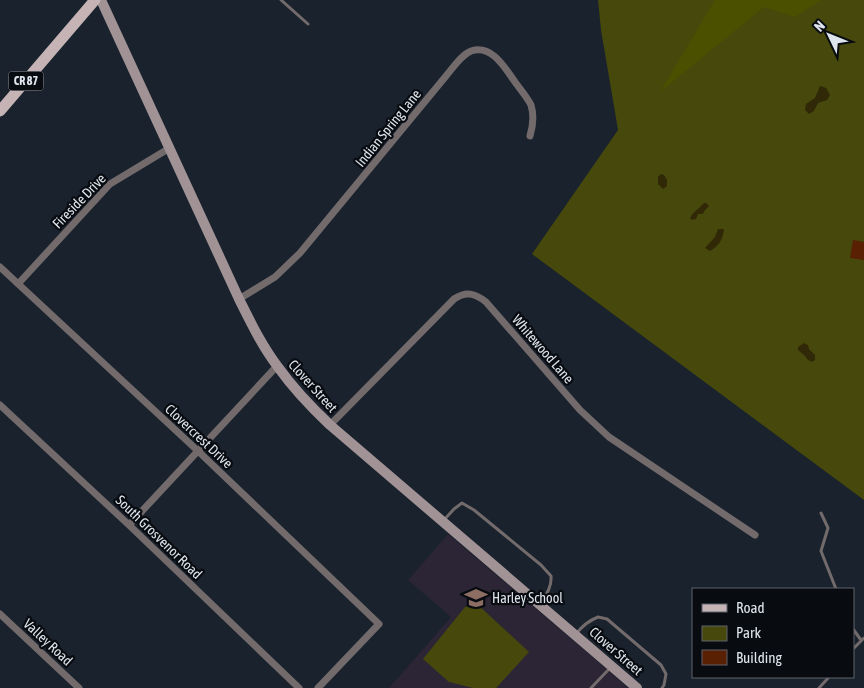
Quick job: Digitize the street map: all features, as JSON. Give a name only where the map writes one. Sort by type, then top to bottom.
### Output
[{"type":"main road","name":"CR 87","points":[[0,111],[94,0]]},
{"type":"main road","name":"Clover Street","points":[[101,0],[168,149],[239,299],[277,366],[313,409],[330,425],[638,688]]},
{"type":"street","name":"Indian Spring Lane","points":[[239,299],[275,277],[300,253],[467,53],[484,51],[492,55],[503,65],[530,104],[533,117],[530,136]]},
{"type":"street","name":"Fireside Drive","points":[[18,284],[110,184],[168,149]]},
{"type":"street","name":"Clovercrest Drive","points":[[0,267],[198,451],[379,624],[318,688]]},
{"type":"street","name":"Whitewood Lane","points":[[330,425],[454,300],[462,295],[474,294],[486,302],[580,410],[609,437],[755,535]]},
{"type":"street","points":[[129,525],[277,366]]},
{"type":"street","name":"South Grosvenor Road","points":[[0,405],[129,525],[298,688]]},
{"type":"street","name":"Valley Road","points":[[0,614],[79,688]]},
{"type":"lane","points":[[281,0],[308,24]]},
{"type":"lane","points":[[442,521],[462,503],[474,510],[541,566],[551,576],[551,584],[540,604]]},
{"type":"lane","points":[[821,513],[828,528],[821,552],[836,588]]},
{"type":"lane","points":[[575,635],[583,625],[598,616],[606,620],[661,665],[666,674],[662,688]]},
{"type":"lane","points":[[854,630],[863,639],[854,649]]},
{"type":"lane","points":[[594,687],[612,666]]},
{"type":"lane","points":[[819,688],[828,678]]},
{"type":"shaded area","points":[[715,0],[821,0],[795,17],[764,7],[660,92]]},
{"type":"shaded area","name":"Harley School","points":[[448,534],[628,688],[389,688],[451,617],[408,580]]},
{"type":"green space","points":[[598,0],[864,0],[864,500],[532,254],[618,130],[601,30]]},
{"type":"green space","points":[[477,604],[529,652],[496,688],[473,688],[449,682],[423,659],[465,607]]},
{"type":"sand","points":[[820,86],[826,88],[830,95],[827,100],[818,103],[814,111],[809,114],[805,110],[806,104],[815,98]]},
{"type":"sand","points":[[661,174],[667,180],[667,186],[663,189],[658,184],[658,177]]},
{"type":"sand","points":[[704,203],[709,206],[703,214],[698,214],[696,219],[692,220],[690,218]]},
{"type":"sand","points":[[718,229],[724,229],[723,236],[720,242],[710,251],[705,248],[715,237]]},
{"type":"sand","points":[[804,343],[808,345],[815,355],[815,360],[812,362],[798,350],[798,347]]},
{"type":"building","points":[[853,240],[864,242],[864,260],[850,258]]},
{"type":"place","name":"Harley School","points":[[476,598]]}]
